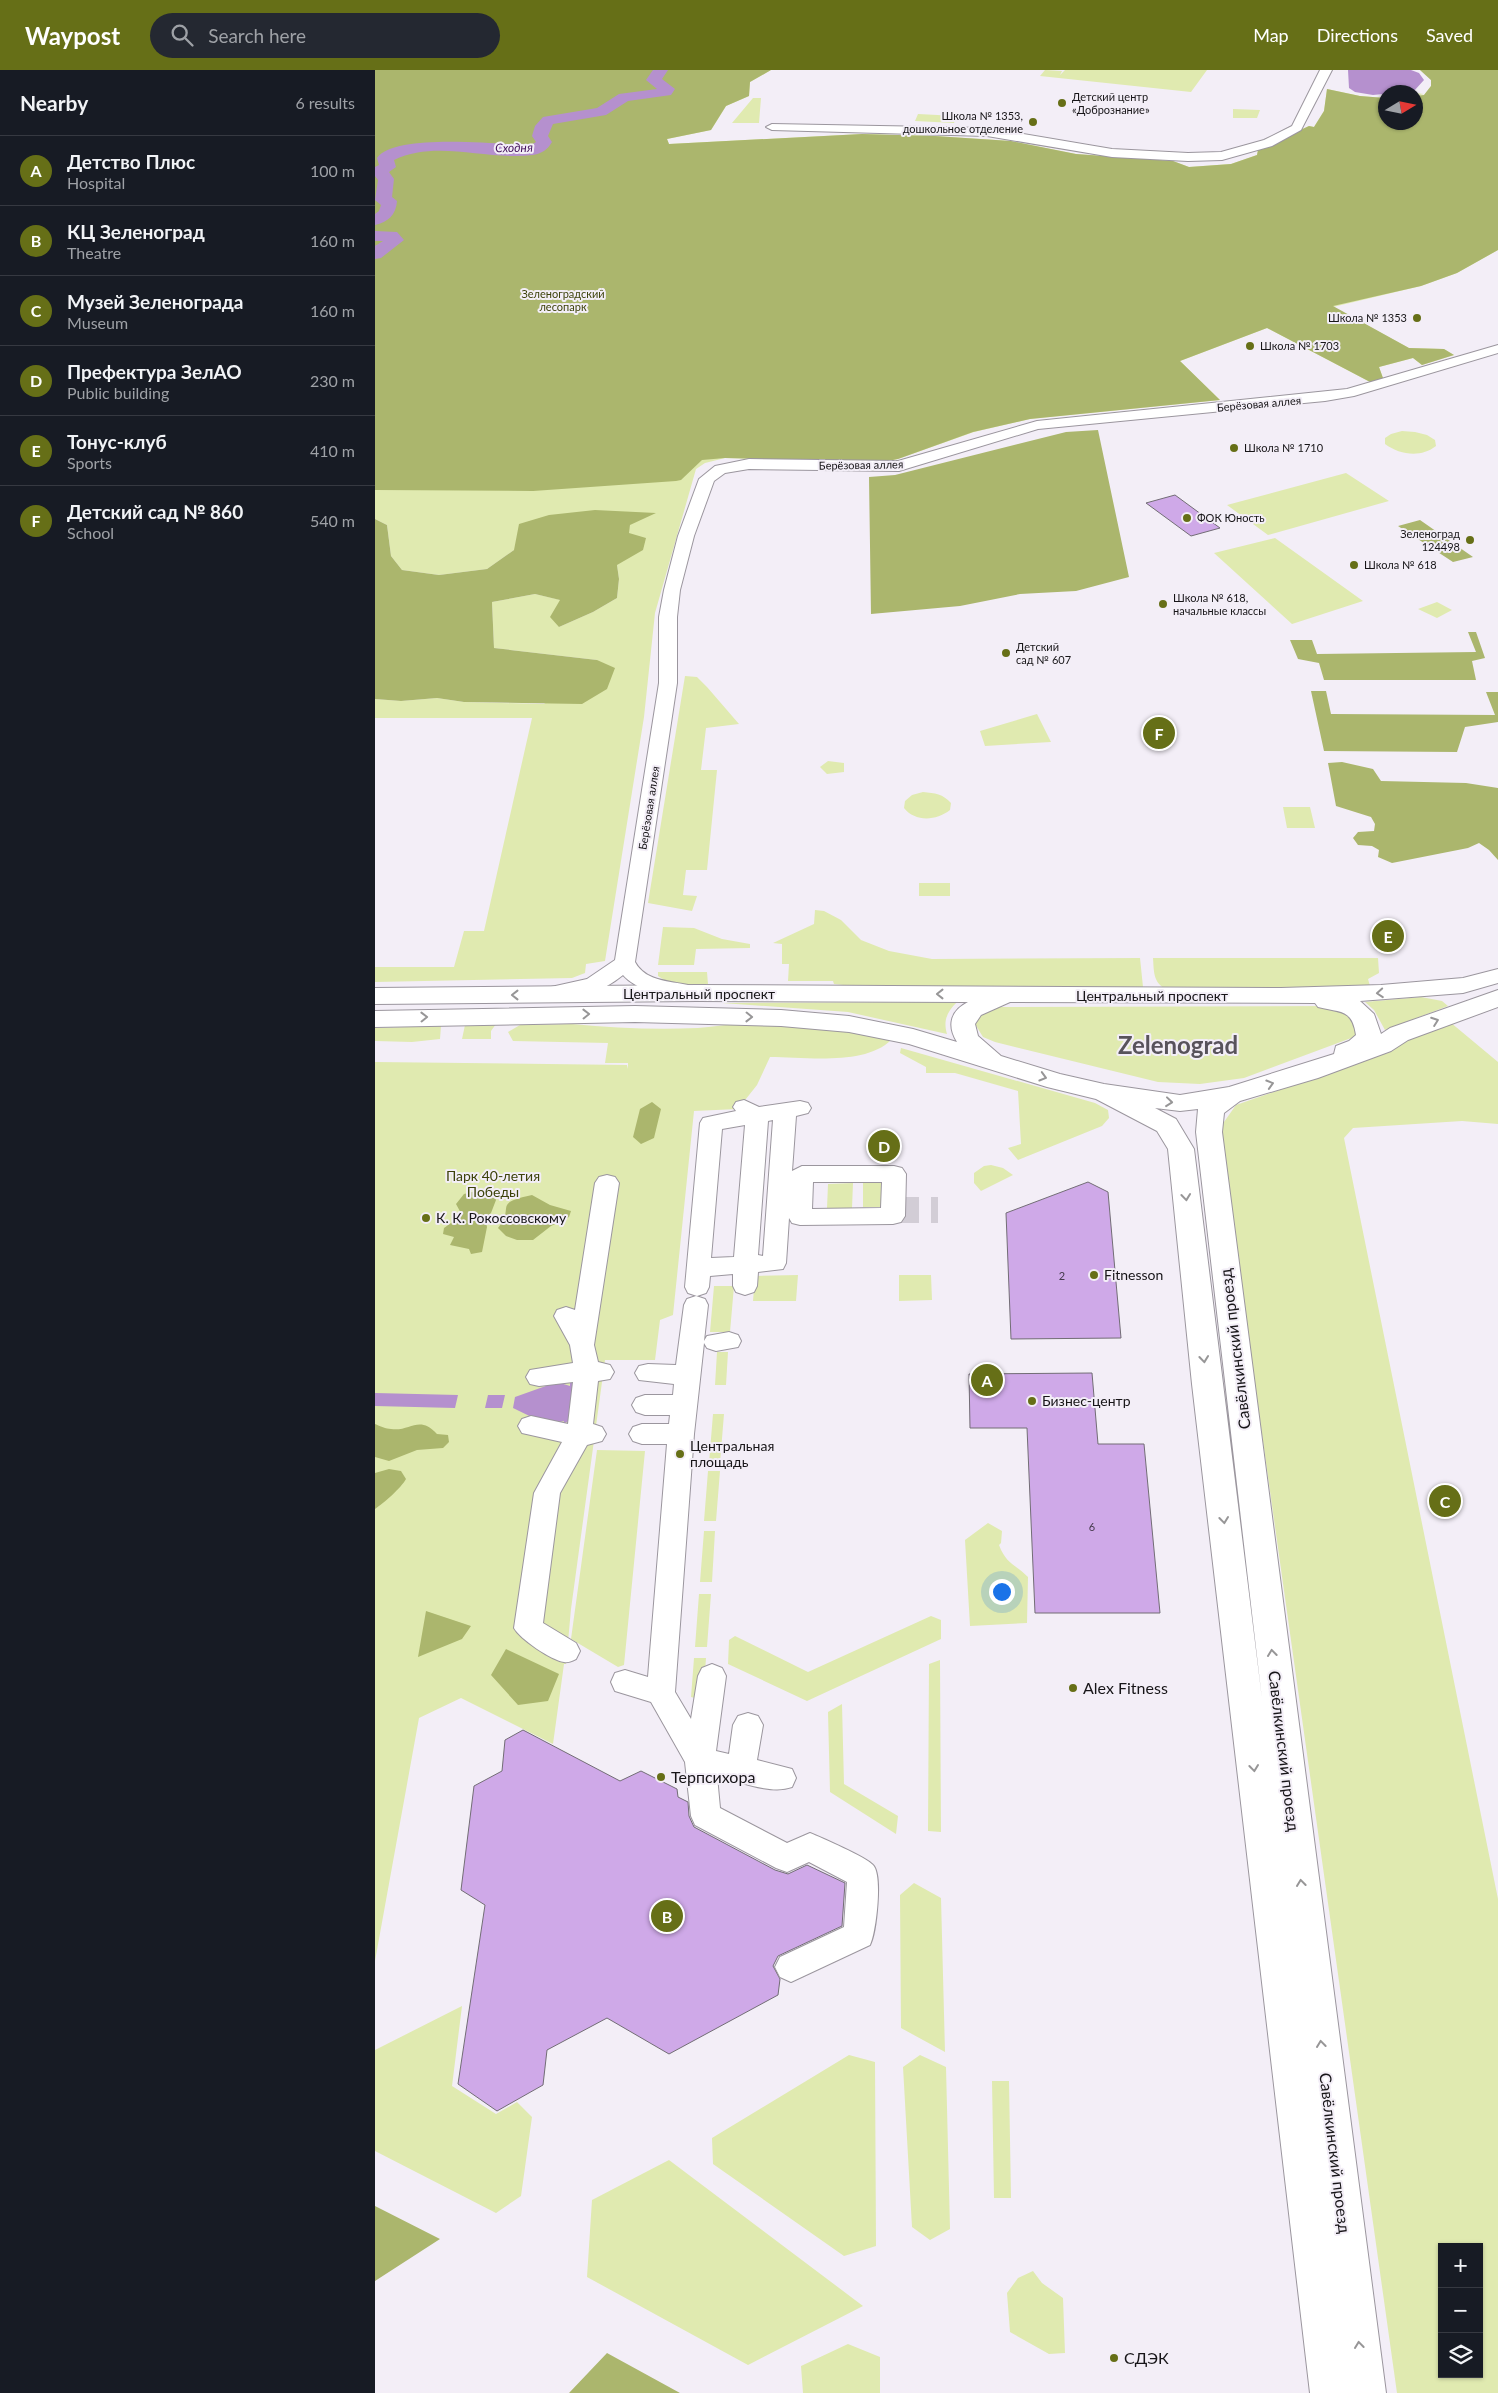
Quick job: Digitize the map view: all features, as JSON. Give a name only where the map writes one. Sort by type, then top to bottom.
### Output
[{"type":"main road","name":"Центральный проспект","points":[[375,996],[697,993],[1281,996],[1409,990],[1463,985],[1498,976]]},
{"type":"main road","points":[[1409,990],[1441,997],[1461,1011]]},
{"type":"main road","name":"Центральный проспект","points":[[996,1063],[968,1041],[963,1032],[961,1022],[965,1014],[973,1007],[998,999],[1023,995]]},
{"type":"main road","name":"Центральный проспект","points":[[1281,996],[1350,1004],[1360,1012],[1368,1023],[1369,1037],[1358,1047],[1321,1062],[1309,1072]]},
{"type":"main road","name":"Центральный проспект","points":[[375,1018],[635,1014],[781,1018],[849,1024],[913,1038],[1104,1092],[1180,1103],[1221,1102],[1383,1045],[1399,1034],[1498,998]]},
{"type":"main road","name":"Савёлкинский проезд","points":[[1104,1092],[1167,1125],[1181,1149],[1365,2393]]},
{"type":"main road","name":"Савёлкинский проезд","points":[[1221,1102],[1209,1132],[1265,1727],[1331,2393]]},
{"type":"street","points":[[772,127],[987,132],[1112,153],[1181,157],[1222,156],[1268,143],[1287,135],[1297,128],[1326,70]]},
{"type":"street","name":"Берёзовая аллея","points":[[625,962],[668,683],[668,617],[671,597],[686,536],[703,485],[712,473],[731,466],[749,464],[899,466],[1037,425],[1325,398],[1349,393],[1498,349]]},
{"type":"street","points":[[541,995],[597,984],[609,978],[625,962],[634,976],[656,986],[697,993]]},
{"type":"street","points":[[752,1109],[756,1269]]},
{"type":"street","points":[[756,1269],[793,1110],[752,1109],[711,1123],[697,1287],[681,1434],[661,1692],[700,1760],[781,1778]]},
{"type":"street","points":[[802,1174],[894,1174],[893,1210],[800,1211],[802,1174]]},
{"type":"street","points":[[582,1345],[602,1187]]},
{"type":"street","points":[[697,1287],[756,1269]]},
{"type":"street","points":[[566,1316],[595,1371],[587,1435],[547,1493],[521,1615],[528,1628],[566,1651]]},
{"type":"street","points":[[539,1377],[595,1371]]},
{"type":"street","points":[[648,1373],[688,1375]]},
{"type":"street","points":[[645,1404],[684,1405]]},
{"type":"street","points":[[531,1426],[587,1435]]},
{"type":"street","points":[[642,1434],[681,1434]]},
{"type":"street","points":[[712,1676],[700,1760],[706,1816],[787,1858],[810,1847],[834,1855],[863,1875],[865,1907],[859,1934],[828,1954],[791,1968]]},
{"type":"street","points":[[625,1682],[661,1692]]},
{"type":"street","points":[[741,1770],[748,1726]]},
{"type":"green space","name":"Зеленоградский лесопарк","points":[[375,70],[771,70],[750,82],[749,96],[726,106],[711,130],[667,139],[669,144],[862,134],[935,136],[1011,141],[1076,154],[1173,161],[1189,167],[1231,164],[1257,155],[1258,150],[1309,126],[1314,127],[1324,111],[1327,89],[1360,96],[1378,97],[1378,130],[1423,130],[1423,95],[1431,86],[1431,80],[1420,70],[1498,70],[1498,250],[1457,273],[1421,286],[1333,307],[1409,348],[1444,349],[1454,355],[1422,365],[1413,358],[1379,367],[1383,378],[1372,383],[1267,328],[1180,361],[1220,400],[1030,419],[974,432],[898,459],[882,462],[725,458],[705,463],[696,469],[655,613],[644,717],[605,961],[586,964],[585,973],[572,978],[375,982],[375,967],[454,967],[464,931],[484,931],[532,718],[375,718],[375,699],[401,701],[437,698],[464,702],[544,704],[597,660],[494,648],[492,602],[535,594],[561,600],[559,627],[593,612],[617,598],[619,579],[617,565],[630,525],[514,550],[487,569],[439,575],[402,570],[391,556],[387,525],[375,519]]},
{"type":"green space","name":"Зеленоградский лесопарк","points":[[375,70],[771,70],[750,82],[749,96],[726,106],[711,130],[667,139],[669,144],[862,134],[935,136],[1011,141],[1076,154],[1173,161],[1189,167],[1231,164],[1257,155],[1258,150],[1309,126],[1314,127],[1324,111],[1327,89],[1360,96],[1378,97],[1378,130],[1423,130],[1423,95],[1431,86],[1431,80],[1420,70],[1498,70],[1498,250],[1457,273],[1421,286],[1333,306],[1409,348],[1444,349],[1454,355],[1422,365],[1413,358],[1379,367],[1383,378],[1372,383],[1267,328],[1180,361],[1220,400],[1030,419],[973,432],[898,459],[882,462],[725,458],[702,460],[681,480],[676,481],[533,491],[375,490]]},
{"type":"green space","points":[[1045,70],[1062,71],[1060,75],[1065,70],[1207,70],[1191,92],[1040,76]]},
{"type":"green space","points":[[753,98],[761,98],[759,123],[732,123]]},
{"type":"green space","points":[[1233,109],[1260,110],[1257,118],[1233,118]]},
{"type":"green space","points":[[918,114],[957,116],[954,123],[915,121]]},
{"type":"green space","points":[[1098,430],[1129,577],[1076,591],[1020,594],[960,606],[871,614],[869,477],[895,475],[1066,432]]},
{"type":"green space","points":[[1402,431],[1427,435],[1435,440],[1436,446],[1424,452],[1411,454],[1397,451],[1385,444],[1385,438]]},
{"type":"green space","points":[[1346,473],[1389,501],[1268,535],[1227,505]]},
{"type":"green space","points":[[595,510],[656,513],[630,525],[629,533],[646,538],[643,550],[617,565],[619,579],[617,598],[593,612],[559,627],[550,617],[560,600],[535,594],[492,602],[494,648],[597,660],[615,668],[607,689],[582,704],[464,702],[437,698],[401,701],[375,699],[375,519],[387,525],[391,556],[402,570],[439,575],[487,569],[514,550],[519,524],[549,515]]},
{"type":"green space","points":[[1420,520],[1473,557],[1453,562],[1398,526]]},
{"type":"green space","points":[[1275,538],[1363,601],[1292,624],[1214,553]]},
{"type":"green space","points":[[1437,602],[1452,610],[1437,618],[1418,609]]},
{"type":"green space","points":[[1468,632],[1476,632],[1485,658],[1472,661],[1476,680],[1324,680],[1319,663],[1298,659],[1290,640],[1312,640],[1317,654],[1476,652]]},
{"type":"green space","points":[[685,676],[697,677],[739,724],[706,728],[701,770],[717,770],[707,870],[686,870],[683,895],[697,896],[692,911],[648,903]]},
{"type":"green space","points":[[1311,691],[1326,691],[1331,714],[1495,715],[1486,692],[1498,692],[1498,722],[1465,727],[1457,752],[1324,751]]},
{"type":"green space","points":[[1037,714],[1051,742],[985,746],[980,731]]},
{"type":"green space","points":[[828,761],[844,763],[844,772],[827,774],[820,767]]},
{"type":"green space","points":[[1342,762],[1373,769],[1381,781],[1466,783],[1498,788],[1498,860],[1479,843],[1468,848],[1392,863],[1378,857],[1379,850],[1372,846],[1358,845],[1353,838],[1358,832],[1374,831],[1375,824],[1371,817],[1336,806],[1328,763]]},
{"type":"green space","points":[[923,792],[945,798],[951,803],[950,810],[932,818],[920,818],[909,813],[904,808],[905,801],[912,795]]},
{"type":"green space","points":[[1283,807],[1310,807],[1315,828],[1287,828]]},
{"type":"green space","points":[[919,883],[950,883],[950,896],[919,896]]},
{"type":"green space","points":[[815,910],[824,911],[841,920],[861,940],[889,951],[932,959],[1140,958],[1143,987],[861,987],[834,984],[833,981],[788,981],[789,964],[782,964],[782,944],[773,943],[814,924]]},
{"type":"green space","points":[[663,927],[694,928],[722,939],[750,944],[750,948],[696,949],[694,965],[658,965]]},
{"type":"green space","points":[[1153,958],[1378,958],[1379,973],[1368,979],[1370,986],[1357,988],[1164,988],[1156,979]]},
{"type":"green space","points":[[658,972],[707,972],[708,984],[677,985],[669,983],[658,976]]},
{"type":"green space","points":[[1421,997],[1442,1001],[1448,1006],[1385,1030],[1374,1010],[1365,1002]]},
{"type":"green space","points":[[957,1002],[947,1016],[945,1024],[947,1034],[848,1012],[722,1003]]},
{"type":"green space","points":[[1332,1006],[1350,1012],[1360,1030],[1354,1037],[1244,1078],[1200,1084],[1158,1082],[995,1042],[983,1037],[975,1024],[977,1018],[992,1007]]},
{"type":"green space","points":[[1450,1022],[1498,1062],[1498,1124],[1462,1121],[1353,1128],[1344,1138],[1498,1899],[1498,2393],[1397,2393],[1219,1129],[1236,1105],[1390,1052],[1402,1043]]},
{"type":"green space","points":[[496,1024],[491,1031],[491,1039],[462,1039],[465,1025]]},
{"type":"green space","name":"Парк 40-летия Победы","points":[[572,1024],[619,1028],[667,1029],[759,1024],[797,1026],[891,1040],[880,1048],[866,1054],[851,1057],[770,1057],[757,1085],[738,1109],[694,1111],[673,1315],[660,1320],[655,1360],[605,1360],[571,1609],[566,1664],[564,1664],[553,1744],[461,1698],[419,1718],[375,1961],[375,1062],[627,1065],[628,1069],[628,1063],[605,1063],[608,1043],[513,1041],[508,1032],[520,1025]]},
{"type":"green space","points":[[441,1026],[440,1039],[412,1042],[375,1041],[375,1028]]},
{"type":"green space","points":[[901,1048],[1095,1103],[1108,1110],[1109,1118],[1102,1126],[1018,1160],[1008,1148],[1021,1144],[1018,1091],[955,1073],[926,1073],[926,1067],[900,1053]]},
{"type":"green space","points":[[652,1102],[661,1109],[654,1138],[641,1144],[633,1137],[640,1109]]},
{"type":"green space","points":[[991,1165],[1003,1168],[1013,1175],[981,1191],[974,1183],[974,1173],[984,1166]]},
{"type":"green space","points":[[853,1183],[852,1208],[827,1208],[828,1184]]},
{"type":"green space","points":[[863,1183],[888,1183],[888,1207],[863,1207]]},
{"type":"green space","points":[[480,1190],[492,1193],[496,1200],[491,1213],[485,1218],[487,1227],[482,1252],[471,1254],[469,1249],[450,1245],[454,1237],[443,1234],[444,1228],[462,1215],[456,1204],[464,1194]]},
{"type":"green space","points":[[532,1195],[550,1205],[571,1211],[569,1217],[551,1226],[533,1240],[517,1240],[506,1236],[498,1228],[503,1221],[506,1207],[512,1201]]},
{"type":"green space","points":[[798,1275],[796,1301],[753,1301],[755,1276]]},
{"type":"green space","points":[[899,1275],[931,1275],[932,1300],[899,1301]]},
{"type":"green space","points":[[714,1286],[734,1286],[730,1332],[710,1332]]},
{"type":"green space","points":[[717,1352],[728,1352],[726,1385],[715,1385]]},
{"type":"green space","points":[[713,1414],[724,1414],[720,1463],[709,1463]]},
{"type":"green space","points":[[375,1424],[387,1429],[398,1429],[420,1424],[425,1425],[437,1434],[448,1435],[449,1442],[443,1448],[417,1450],[389,1461],[375,1457]]},
{"type":"green space","points":[[597,1450],[645,1451],[624,1665],[618,1667],[571,1639]]},
{"type":"green space","points":[[389,1469],[401,1471],[406,1479],[392,1495],[375,1509],[375,1473]]},
{"type":"green space","points":[[708,1471],[720,1471],[716,1521],[704,1521]]},
{"type":"green space","points":[[988,1523],[1002,1531],[1001,1543],[999,1545],[1002,1551],[1008,1560],[1028,1577],[1027,1623],[970,1626],[965,1540]]},
{"type":"green space","points":[[704,1531],[715,1531],[712,1582],[700,1582]]},
{"type":"green space","points":[[699,1594],[711,1594],[707,1647],[695,1647]]},
{"type":"green space","points":[[426,1611],[471,1626],[462,1639],[418,1657]]},
{"type":"green space","points":[[931,1616],[941,1620],[941,1639],[807,1701],[728,1664],[729,1640],[735,1636],[808,1672]]},
{"type":"green space","points":[[506,1649],[559,1674],[548,1701],[518,1705],[491,1675]]},
{"type":"green space","points":[[694,1658],[706,1658],[703,1700],[691,1697]]},
{"type":"green space","points":[[940,1660],[941,1832],[928,1831],[929,1664]]},
{"type":"green space","points":[[842,1704],[844,1784],[898,1816],[896,1834],[830,1792],[828,1712]]},
{"type":"green space","points":[[914,1883],[941,1898],[945,2052],[901,2028],[900,1895]]},
{"type":"green space","points":[[462,2006],[452,2086],[496,2114],[517,2102],[532,2117],[521,2196],[496,2213],[375,2151],[375,2050]]},
{"type":"green space","points":[[849,2055],[875,2062],[876,2246],[844,2256],[713,2164],[712,2138]]},
{"type":"green space","points":[[920,2055],[946,2067],[950,2229],[930,2240],[912,2227],[903,2067]]},
{"type":"green space","points":[[992,2081],[1009,2081],[1011,2198],[994,2198]]},
{"type":"green space","points":[[669,2160],[863,2306],[748,2365],[587,2277],[592,2200]]},
{"type":"green space","points":[[375,2206],[440,2239],[375,2281]]},
{"type":"green space","points":[[1033,2271],[1042,2283],[1063,2298],[1065,2353],[1049,2354],[1010,2332],[1007,2293],[1018,2278]]},
{"type":"green space","points":[[848,2344],[880,2357],[880,2393],[803,2393],[801,2366]]},
{"type":"green space","points":[[607,2353],[680,2393],[569,2393]]},
{"type":"shaded area","points":[[1348,70],[1411,70],[1419,73],[1424,80],[1419,85],[1378,85],[1378,95],[1355,92],[1349,88]]},
{"type":"shaded area","points":[[570,1381],[577,1385],[573,1419],[563,1424],[564,1421],[548,1425],[513,1408],[515,1397],[557,1382],[570,1386]]},
{"type":"shaded area","points":[[375,1393],[458,1395],[455,1408],[375,1406]]},
{"type":"shaded area","points":[[488,1395],[505,1395],[502,1408],[485,1408]]},
{"type":"building","name":"ФОК Юность","points":[[1175,495],[1220,528],[1191,536],[1146,503]]},
{"type":"building","points":[[1088,1182],[1108,1192],[1121,1338],[1011,1339],[1006,1213]]},
{"type":"building","points":[[1092,1373],[1098,1444],[1144,1444],[1160,1613],[1035,1613],[1027,1428],[970,1428],[969,1374]]},
{"type":"building","points":[[523,1730],[620,1781],[641,1771],[677,1789],[678,1797],[688,1802],[689,1816],[694,1827],[775,1870],[788,1874],[807,1865],[845,1883],[842,1926],[778,1956],[773,1966],[780,1979],[778,1995],[669,2054],[607,2018],[547,2050],[543,2085],[497,2111],[458,2084],[485,1905],[461,1890],[474,1786],[502,1771],[505,1740]]},
{"type":"waterway","name":"Сходня","points":[[375,220],[386,213],[389,205],[389,201],[383,200],[386,179],[379,171],[388,167],[385,158],[398,152],[415,148],[456,147],[533,150],[541,147],[544,142],[540,136],[543,126],[548,120],[601,112],[624,97],[666,92],[668,89],[653,80],[661,70]]},
{"type":"waterway","name":"Сходня","points":[[375,236],[391,236],[396,240],[375,254]]},
{"type":"waterway","name":"Сходня","points":[[375,247],[388,246]]},
{"type":"tunnel","points":[[893,1210],[938,1210]]},
{"type":"place","name":"Детский центр «Добрознание»","points":[[1062,103]]},
{"type":"place","name":"Школа № 1353, дошкольное отделение","points":[[1033,122]]},
{"type":"place","name":"Школа № 1353","points":[[1417,318]]},
{"type":"place","name":"Школа № 1703","points":[[1250,346]]},
{"type":"place","name":"Школа № 1710","points":[[1234,448]]},
{"type":"place","name":"ФОК Юность","points":[[1187,518]]},
{"type":"place","name":"Зеленоград 124498","points":[[1470,540]]},
{"type":"place","name":"Школа № 618","points":[[1354,565]]},
{"type":"place","name":"Школа № 618, начальные классы","points":[[1163,604]]},
{"type":"place","name":"Детский сад № 607","points":[[1006,653]]},
{"type":"place","name":"Детский сад № 860","points":[[1159,733]]},
{"type":"place","name":"Тонус-клуб","points":[[1388,936]]},
{"type":"place","name":"Префектура ЗелАО","points":[[884,1146]]},
{"type":"place","name":"К. К. Рокоссовскому","points":[[426,1218]]},
{"type":"place","name":"Fitnesson","points":[[1094,1275]]},
{"type":"place","name":"Детство Плюс","points":[[987,1380]]},
{"type":"place","name":"Бизнес-центр","points":[[1032,1401]]},
{"type":"place","name":"Центральная площадь","points":[[680,1454]]},
{"type":"place","name":"Музей Зеленограда","points":[[1445,1501]]},
{"type":"place","name":"Alex Fitness","points":[[1073,1688]]},
{"type":"place","name":"Терпсихора","points":[[661,1777]]},
{"type":"place","name":"КЦ Зеленоград","points":[[667,1916]]},
{"type":"place","name":"СДЭК","points":[[1114,2358]]},
{"type":"district","name":"Zelenograd","points":[[1178,1046]]}]
